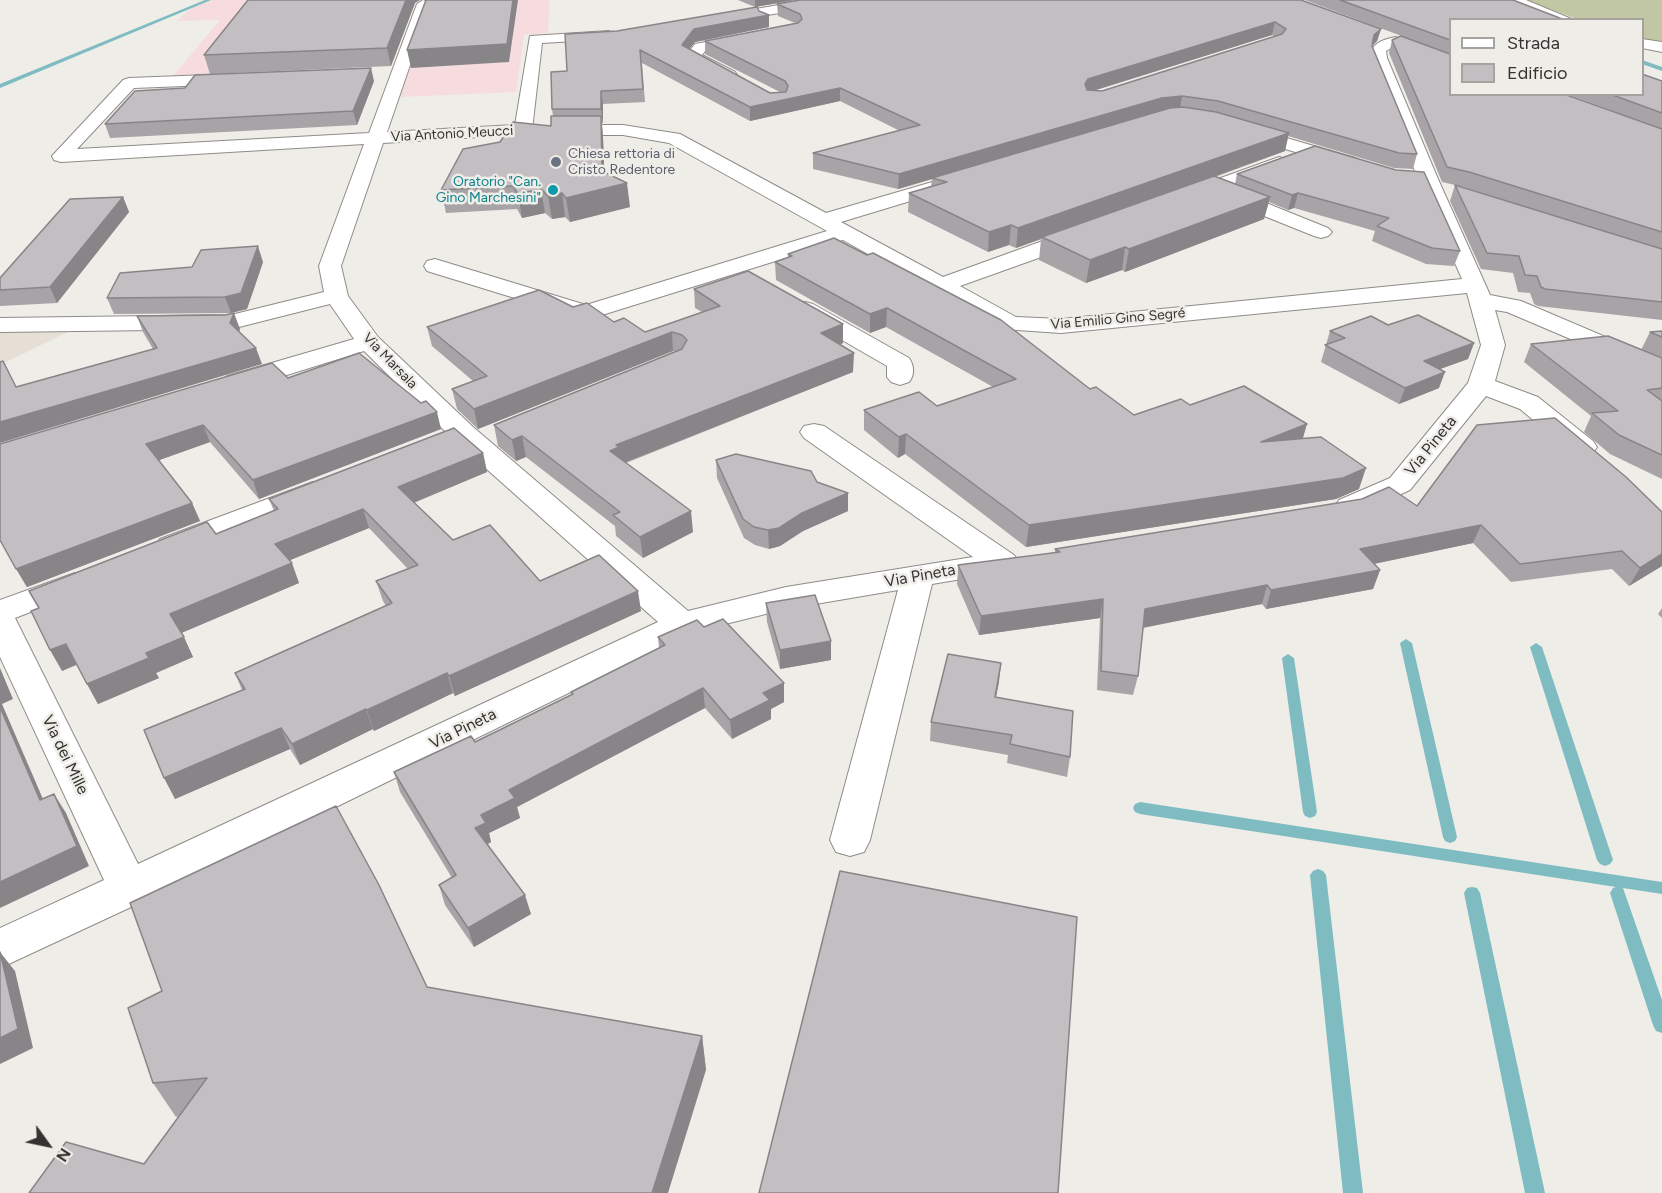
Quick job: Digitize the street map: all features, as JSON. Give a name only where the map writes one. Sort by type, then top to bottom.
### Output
[{"type":"street","points":[[696,24],[831,0]]},
{"type":"street","points":[[1513,0],[1561,18]]},
{"type":"street","name":"Via Marsala","points":[[424,4],[392,73],[374,139],[330,266],[336,296],[369,342],[478,437],[682,624]]},
{"type":"street","points":[[733,4],[754,14],[776,30],[700,47],[693,57],[746,85]]},
{"type":"street","name":"Via Antonio Meucci","points":[[246,79],[129,83],[62,156],[523,130],[535,39],[627,34]]},
{"type":"street","name":"Via Pineta","points":[[1320,512],[1344,509],[1400,484],[1481,385],[1493,345],[1480,300],[1377,52],[1392,40]]},
{"type":"street","points":[[1644,43],[1662,46]]},
{"type":"street","points":[[1226,125],[1362,166]]},
{"type":"street","name":"Via Emilio Gino Segré","points":[[523,130],[623,130],[674,138],[1011,324],[1061,326],[1415,291],[1480,300]]},
{"type":"street","points":[[1168,204],[1311,151]]},
{"type":"street","points":[[822,221],[971,176]]},
{"type":"street","points":[[1211,188],[1321,232]]},
{"type":"street","points":[[940,286],[1103,227]]},
{"type":"street","points":[[435,266],[586,314],[844,232]]},
{"type":"street","points":[[733,268],[754,280]]},
{"type":"street","name":"Via Emilio Gino Segré","points":[[1415,291],[1480,300]]},
{"type":"street","points":[[0,325],[231,322],[336,296]]},
{"type":"street","points":[[785,298],[900,363],[900,376]]},
{"type":"street","points":[[1480,300],[1513,306],[1662,370]]},
{"type":"street","points":[[213,389],[369,342]]},
{"type":"street","points":[[1481,385],[1529,402],[1601,463]]},
{"type":"street","points":[[814,432],[1000,562]]},
{"type":"street","points":[[430,446],[478,437]]},
{"type":"street","points":[[143,557],[342,480]]},
{"type":"street","name":"Via Pineta","points":[[0,949],[682,624],[786,598],[1036,557]]},
{"type":"street","points":[[0,612],[99,574]]},
{"type":"street","points":[[850,840],[918,576]]},
{"type":"street","name":"Via dei Mille","points":[[0,621],[129,889]]},
{"type":"shaded area","points":[[210,0],[550,0],[548,33],[524,35],[516,92],[399,97],[431,1],[333,9],[300,72],[172,77],[220,20],[177,21],[193,6]]},
{"type":"shaded area","points":[[72,330],[0,365],[0,332]]},
{"type":"green space","points":[[1525,0],[1662,0],[1662,43],[1644,40],[1644,18],[1574,18]]},
{"type":"building","points":[[248,0],[406,0],[387,48],[204,55]]},
{"type":"building","points":[[426,0],[513,0],[507,44],[407,50]]},
{"type":"building","points":[[800,0],[1301,0],[1381,29],[1374,35],[1372,46],[1417,154],[1399,153],[1218,101],[1182,96],[1162,98],[899,174],[813,153],[920,125],[840,88],[750,107],[640,50],[643,89],[601,91],[601,109],[552,109],[551,72],[567,71],[565,34],[617,31],[757,7],[759,11],[769,15],[694,29],[682,45],[770,93],[786,92],[788,86],[785,81],[705,41],[798,23],[802,19],[800,14],[777,4]],"holes":[[[1275,22],[1286,29],[1282,34],[1102,91],[1087,90],[1085,84],[1088,79]]]},
{"type":"building","points":[[1340,0],[1513,0],[1560,18],[1449,18],[1449,40]]},
{"type":"building","points":[[1401,36],[1449,54],[1449,96],[1570,96],[1662,129],[1662,232],[1447,167],[1392,40]]},
{"type":"building","points":[[371,68],[353,111],[105,124],[135,91],[185,88],[195,75]]},
{"type":"building","points":[[1644,75],[1662,81],[1662,113],[1615,96],[1644,96]]},
{"type":"building","points":[[1183,107],[1216,112],[1289,133],[1018,228],[1011,225],[989,232],[909,193],[947,182],[932,178],[1170,108]]},
{"type":"building","points":[[551,116],[601,116],[602,171],[627,183],[566,198],[562,193],[548,196],[541,189],[518,194],[513,186],[441,190],[463,149],[500,142],[513,122],[551,126]]},
{"type":"building","points":[[1315,146],[1396,170],[1424,172],[1460,251],[1432,248],[1377,226],[1389,218],[1298,193],[1292,195],[1237,174]]},
{"type":"building","points":[[1214,176],[1270,197],[1129,249],[1125,247],[1090,260],[1042,237]]},
{"type":"building","points":[[1455,185],[1662,249],[1662,302],[1541,287],[1537,276],[1525,275],[1519,256],[1487,253]]},
{"type":"building","points":[[123,197],[50,287],[0,290],[0,278],[70,199]]},
{"type":"building","points":[[834,238],[867,255],[873,253],[1001,320],[1090,389],[1096,387],[1134,415],[1181,399],[1190,405],[1244,386],[1307,424],[1261,442],[1321,437],[1366,468],[1343,478],[1029,525],[906,434],[899,437],[864,410],[919,392],[937,406],[1016,379],[887,308],[870,314],[775,262],[792,256],[788,254]]},
{"type":"building","points":[[258,246],[241,293],[225,297],[107,298],[120,273],[192,267],[201,250]]},
{"type":"building","points":[[748,271],[843,324],[821,333],[854,353],[616,445],[619,447],[610,451],[691,511],[640,537],[613,515],[620,512],[522,436],[512,440],[494,425],[682,349],[687,340],[682,335],[672,332],[474,409],[452,389],[487,376],[427,327],[539,290],[573,307],[587,303],[614,322],[624,318],[645,332],[720,306],[694,289]]},
{"type":"building","points":[[234,313],[230,323],[256,348],[0,422],[0,362],[3,361],[16,387],[157,348],[137,316]]},
{"type":"building","points":[[1418,315],[1474,343],[1424,361],[1445,372],[1405,388],[1325,345],[1345,338],[1330,331],[1371,316],[1388,325]]},
{"type":"building","points":[[1662,331],[1662,337],[1650,332]]},
{"type":"building","points":[[1608,336],[1662,358],[1662,388],[1647,390],[1662,401],[1662,455],[1619,435],[1592,413],[1618,411],[1531,344]]},
{"type":"building","points":[[359,353],[421,403],[426,401],[437,412],[253,480],[203,425],[146,444],[192,503],[16,569],[0,540],[0,444],[272,363],[288,378]]},
{"type":"building","points":[[1555,418],[1626,477],[1662,512],[1662,554],[1640,568],[1622,551],[1520,564],[1481,525],[1360,549],[1380,570],[1271,590],[1267,585],[1145,609],[1138,676],[1101,671],[1103,599],[981,616],[958,565],[1060,552],[1055,549],[1362,499],[1389,487],[1417,506],[1477,425]]},
{"type":"building","points":[[454,428],[483,453],[398,487],[453,540],[490,525],[540,581],[599,555],[638,591],[449,676],[447,673],[292,744],[281,728],[164,778],[144,730],[245,689],[235,673],[392,603],[376,581],[418,565],[363,509],[275,544],[292,563],[170,614],[184,637],[146,653],[149,658],[87,684],[66,644],[50,650],[31,611],[39,608],[29,591],[207,522],[216,534],[278,509],[269,499]]},
{"type":"building","points":[[736,454],[811,471],[817,482],[848,493],[802,513],[779,528],[768,530],[754,527],[743,519],[716,460]]},
{"type":"building","points":[[815,595],[831,641],[780,650],[766,603]]},
{"type":"building","points":[[723,619],[784,683],[763,693],[770,700],[730,720],[703,688],[509,790],[515,798],[481,815],[486,823],[475,828],[525,895],[468,928],[439,885],[456,875],[394,772],[471,736],[475,742],[573,694],[571,692],[665,645],[658,637],[697,620],[704,627]]},
{"type":"building","points":[[948,654],[1001,663],[995,697],[1073,711],[1070,757],[1010,744],[1012,735],[931,722]]},
{"type":"building","points":[[0,707],[40,800],[54,794],[77,846],[0,882]]},
{"type":"building","points":[[336,806],[379,885],[427,987],[702,1036],[652,1193],[29,1193],[66,1142],[144,1164],[207,1078],[153,1083],[128,1008],[162,991],[130,903]]},
{"type":"building","points":[[840,871],[1077,917],[1058,1193],[759,1193]]},
{"type":"building","points":[[0,952],[18,1029],[0,1038]]},
{"type":"waterway","points":[[0,86],[209,0]]},
{"type":"waterway","points":[[1644,63],[1662,69]]},
{"type":"waterway","points":[[1406,643],[1450,837]]},
{"type":"waterway","points":[[1536,647],[1605,860]]},
{"type":"waterway","points":[[1288,658],[1310,812]]},
{"type":"waterway","points":[[1140,808],[1662,888]]},
{"type":"waterway","points":[[1318,875],[1353,1193]]},
{"type":"waterway","points":[[1472,893],[1535,1193]]},
{"type":"waterway","points":[[1618,893],[1662,1025]]},
{"type":"place","name":"Chiesa rettoria di Cristo Redentore","points":[[556,162]]},
{"type":"place","name":"Oratorio \"Can. Gino Marchesini\"","points":[[553,190]]}]
